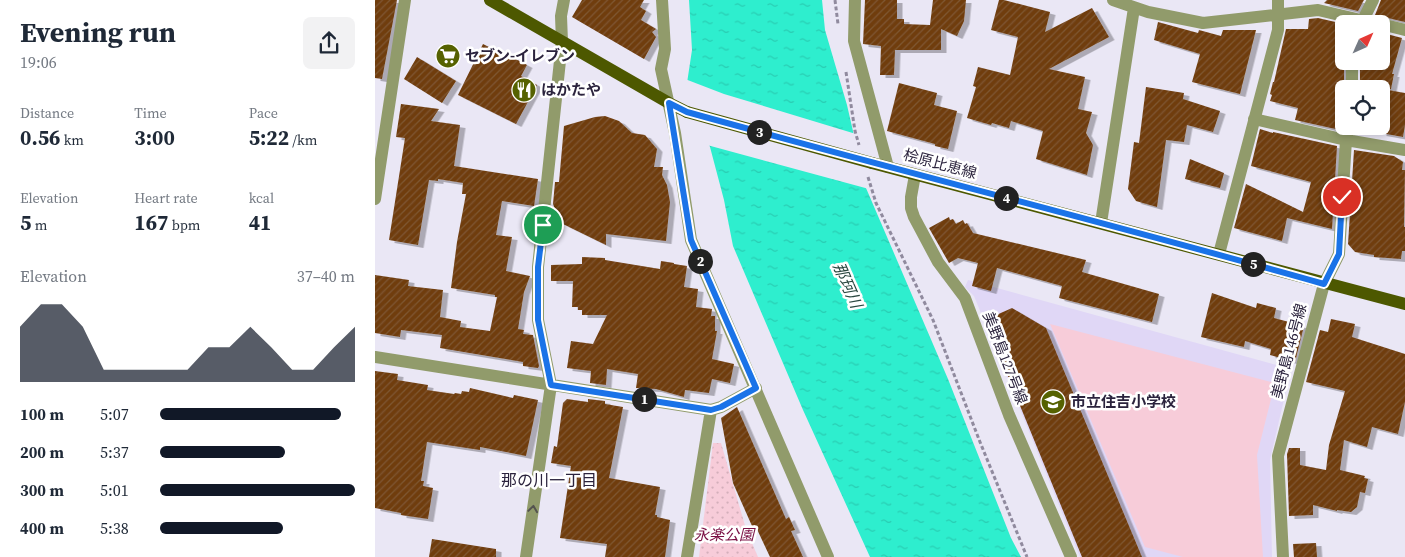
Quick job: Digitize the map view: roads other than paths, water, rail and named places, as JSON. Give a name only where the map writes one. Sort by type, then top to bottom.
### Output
[{"type":"main road","name":"桧原比恵線","points":[[490,0],[687,112],[888,168],[1405,304]]},
{"type":"street","points":[[375,199],[379,146],[405,0]]},
{"type":"street","points":[[526,557],[551,385],[538,320],[538,267],[562,42],[561,16],[564,0]]},
{"type":"street","points":[[662,0],[665,49],[661,69],[669,103],[691,240],[828,557]]},
{"type":"street","points":[[855,0],[854,41],[888,168]]},
{"type":"street","points":[[1113,0],[1148,12],[1203,23],[1318,10],[1335,15]]},
{"type":"street","points":[[1219,254],[1278,30],[1278,0]]},
{"type":"street","points":[[1360,15],[1373,0]]},
{"type":"street","points":[[1101,223],[1134,8]]},
{"type":"street","points":[[1390,26],[1405,30]]},
{"type":"street","points":[[1254,119],[1346,140],[1405,150]]},
{"type":"street","name":"美野島146号線","points":[[1283,557],[1278,456],[1324,284],[1339,254],[1347,135]]},
{"type":"street","name":"美野島127号線","points":[[915,175],[911,197],[911,208],[914,217],[938,262],[965,298],[1009,415],[1071,557]]},
{"type":"street","points":[[375,357],[711,410],[721,407],[756,388]]},
{"type":"street","points":[[687,557],[711,410]]},
{"type":"water","name":"那珂川","points":[[689,0],[822,0],[825,30],[847,105],[866,188],[948,379],[1011,538],[1021,557],[870,557],[803,410],[733,246],[724,200],[710,147],[687,83],[692,50]]},
{"type":"place","name":"セブン-イレブン","points":[[448,56]]},
{"type":"place","name":"はかたや","points":[[524,90]]},
{"type":"place","name":"市立住吉小学校","points":[[1053,402]]},
{"type":"district","name":"那の川一丁目","points":[[549,480]]},
{"type":"park label","name":"永楽公園","points":[[724,535]]}]
